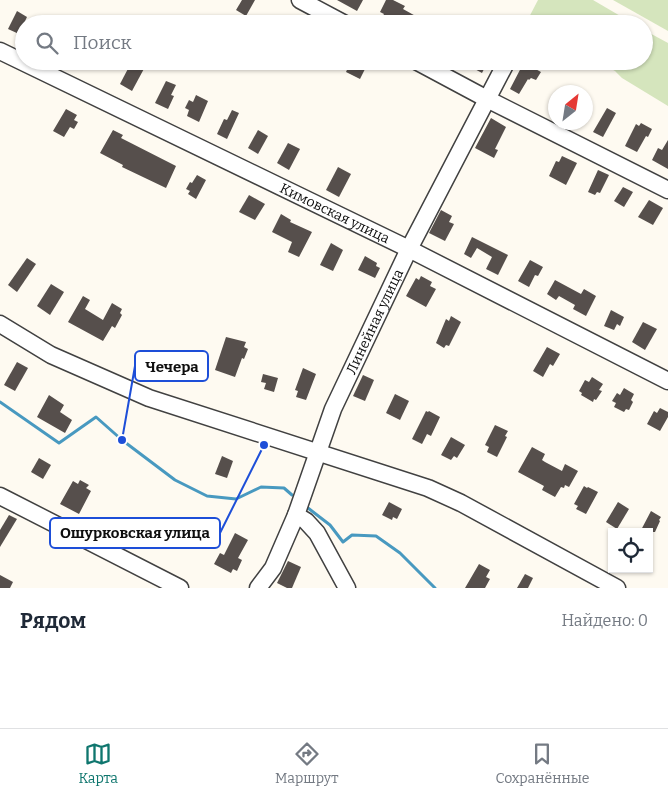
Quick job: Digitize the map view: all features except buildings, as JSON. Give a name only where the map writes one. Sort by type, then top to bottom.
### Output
[{"type":"street","points":[[300,0],[328,15]]},
{"type":"street","name":"Кимовская улица","points":[[0,51],[15,58]]},
{"type":"street","name":"Кимовская улица","points":[[39,70],[409,249],[668,381]]},
{"type":"street","points":[[433,70],[668,190]]},
{"type":"street","name":"Линейная улица","points":[[258,588],[272,568],[296,514],[334,409],[409,249],[502,70]]},
{"type":"street","points":[[0,324],[50,355],[149,398],[428,488],[461,503],[617,588]]},
{"type":"street","points":[[0,496],[180,588]]},
{"type":"street","points":[[296,514],[317,532],[348,588]]},
{"type":"green space","points":[[538,0],[593,0],[619,15],[530,15]]},
{"type":"green space","points":[[613,0],[668,0],[668,31],[653,23],[653,15],[640,15]]},
{"type":"green space","points":[[653,35],[668,43],[668,106],[622,78],[613,70],[653,70]]},
{"type":"waterway","points":[[0,402],[59,443],[96,417],[122,440],[175,480],[207,496],[236,499],[261,487],[284,488],[292,495]]},
{"type":"waterway","points":[[308,508],[330,525],[343,542],[352,535],[376,536],[400,553],[435,588]]},
{"type":"place","name":"Чечера","points":[[122,440]]},
{"type":"place","name":"Ошурковская улица","points":[[264,445]]}]
